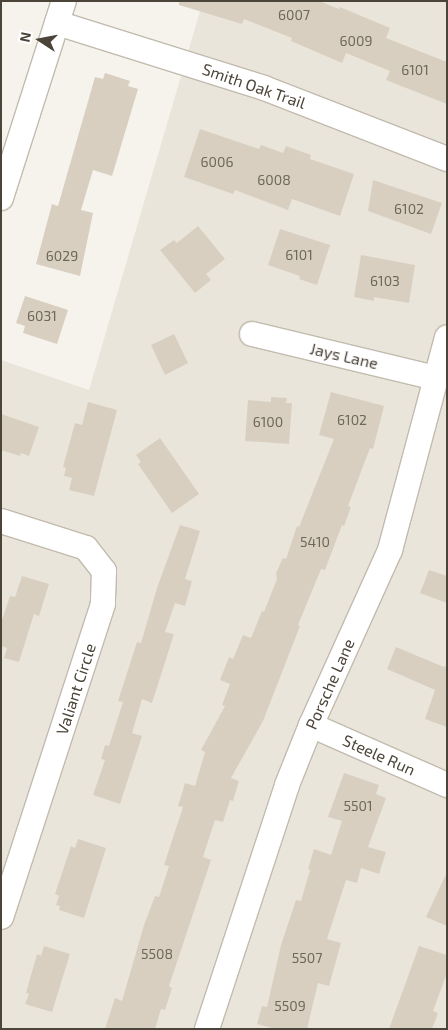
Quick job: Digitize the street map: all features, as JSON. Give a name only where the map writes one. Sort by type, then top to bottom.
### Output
[{"type":"street","name":"Smith Oak Trail","points":[[60,12],[447,159]]},
{"type":"street","points":[[1,198],[60,12]]},
{"type":"street","name":"Jays Lane","points":[[252,334],[435,378]]},
{"type":"street","name":"Porsche Lane","points":[[207,1029],[287,786],[311,726],[390,550],[447,338]]},
{"type":"street","name":"Valiant Circle","points":[[1,521],[86,548],[104,571],[103,604],[1,917]]},
{"type":"street","name":"Steele Run","points":[[311,726],[447,786]]},
{"type":"shaded area","points":[[203,1],[447,1],[447,1029],[1,1029],[1,360],[89,390]]},
{"type":"building","points":[[179,1],[319,1],[339,9],[340,7],[390,28],[386,38],[447,62],[447,104],[386,80],[390,71],[346,53],[342,63],[291,41],[292,38],[244,19],[242,24],[179,5]]},
{"type":"building","points":[[105,73],[130,81],[128,86],[138,89],[112,176],[93,170],[81,210],[93,213],[80,276],[36,264],[52,204],[58,206],[95,77],[103,79]]},
{"type":"building","points":[[200,129],[259,149],[261,145],[283,153],[286,146],[311,155],[310,159],[354,174],[340,216],[292,199],[288,210],[235,190],[233,194],[184,177]]},
{"type":"building","points":[[373,180],[442,203],[431,234],[368,211]]},
{"type":"building","points":[[198,226],[225,259],[206,274],[211,280],[195,293],[160,250],[174,240],[177,243]]},
{"type":"building","points":[[280,229],[330,245],[317,285],[299,279],[300,276],[268,265]]},
{"type":"building","points":[[361,255],[415,265],[409,303],[374,297],[374,301],[354,297]]},
{"type":"building","points":[[25,296],[68,310],[57,344],[23,333],[25,326],[16,323]]},
{"type":"building","points":[[174,334],[188,363],[165,375],[151,345]]},
{"type":"building","points":[[331,392],[384,406],[373,449],[370,448],[348,506],[351,507],[344,526],[342,525],[325,570],[321,569],[298,625],[300,626],[263,721],[231,778],[239,781],[233,801],[230,800],[223,822],[215,820],[203,857],[211,860],[169,986],[172,988],[165,1010],[161,1009],[155,1029],[105,1029],[115,998],[122,1001],[144,925],[155,896],[159,897],[169,866],[164,865],[183,807],[178,806],[185,783],[195,786],[205,752],[201,750],[225,706],[222,705],[230,684],[220,680],[229,657],[233,659],[243,635],[251,638],[262,611],[264,612],[277,579],[276,573],[283,558],[286,559],[297,526],[299,527],[334,439],[319,435]]},
{"type":"building","points":[[271,397],[287,398],[286,403],[292,403],[289,444],[245,441],[248,400],[271,402]]},
{"type":"building","points":[[88,402],[117,410],[94,496],[69,490],[72,478],[64,476],[66,468],[63,467],[75,423],[82,425]]},
{"type":"building","points":[[1,414],[39,427],[29,456],[21,453],[20,456],[1,450]]},
{"type":"building","points":[[160,438],[199,494],[172,513],[138,464],[141,462],[136,455]]},
{"type":"building","points":[[180,525],[200,531],[185,579],[192,581],[185,606],[175,603],[165,632],[174,634],[152,703],[142,699],[132,733],[142,736],[120,804],[93,795],[105,760],[101,759],[105,745],[109,746],[123,702],[118,701],[137,642],[141,643],[157,588]]},
{"type":"building","points":[[429,570],[447,576],[447,603],[420,593]]},
{"type":"building","points":[[22,576],[49,584],[39,616],[34,614],[19,662],[4,658],[7,648],[1,646],[1,623],[10,596],[15,597]]},
{"type":"building","points":[[396,647],[444,667],[447,665],[447,727],[425,719],[435,690],[387,669]]},
{"type":"building","points":[[344,773],[379,785],[376,794],[386,798],[368,847],[386,852],[379,874],[361,868],[357,883],[346,880],[327,939],[341,943],[329,986],[318,983],[307,1029],[276,1029],[257,1024],[262,1006],[267,1007],[281,945],[296,900],[301,901],[314,849],[331,855],[342,821],[328,817]]},
{"type":"building","points":[[78,839],[106,848],[84,918],[59,910],[60,906],[56,905],[59,896],[55,894],[71,846],[75,848]]},
{"type":"building","points":[[447,872],[447,926],[426,917]]},
{"type":"building","points":[[44,946],[70,954],[52,1012],[25,1004],[29,994],[26,993],[37,954],[41,956]]},
{"type":"building","points":[[419,946],[447,955],[447,973],[433,1011],[438,1013],[432,1029],[389,1029]]}]
